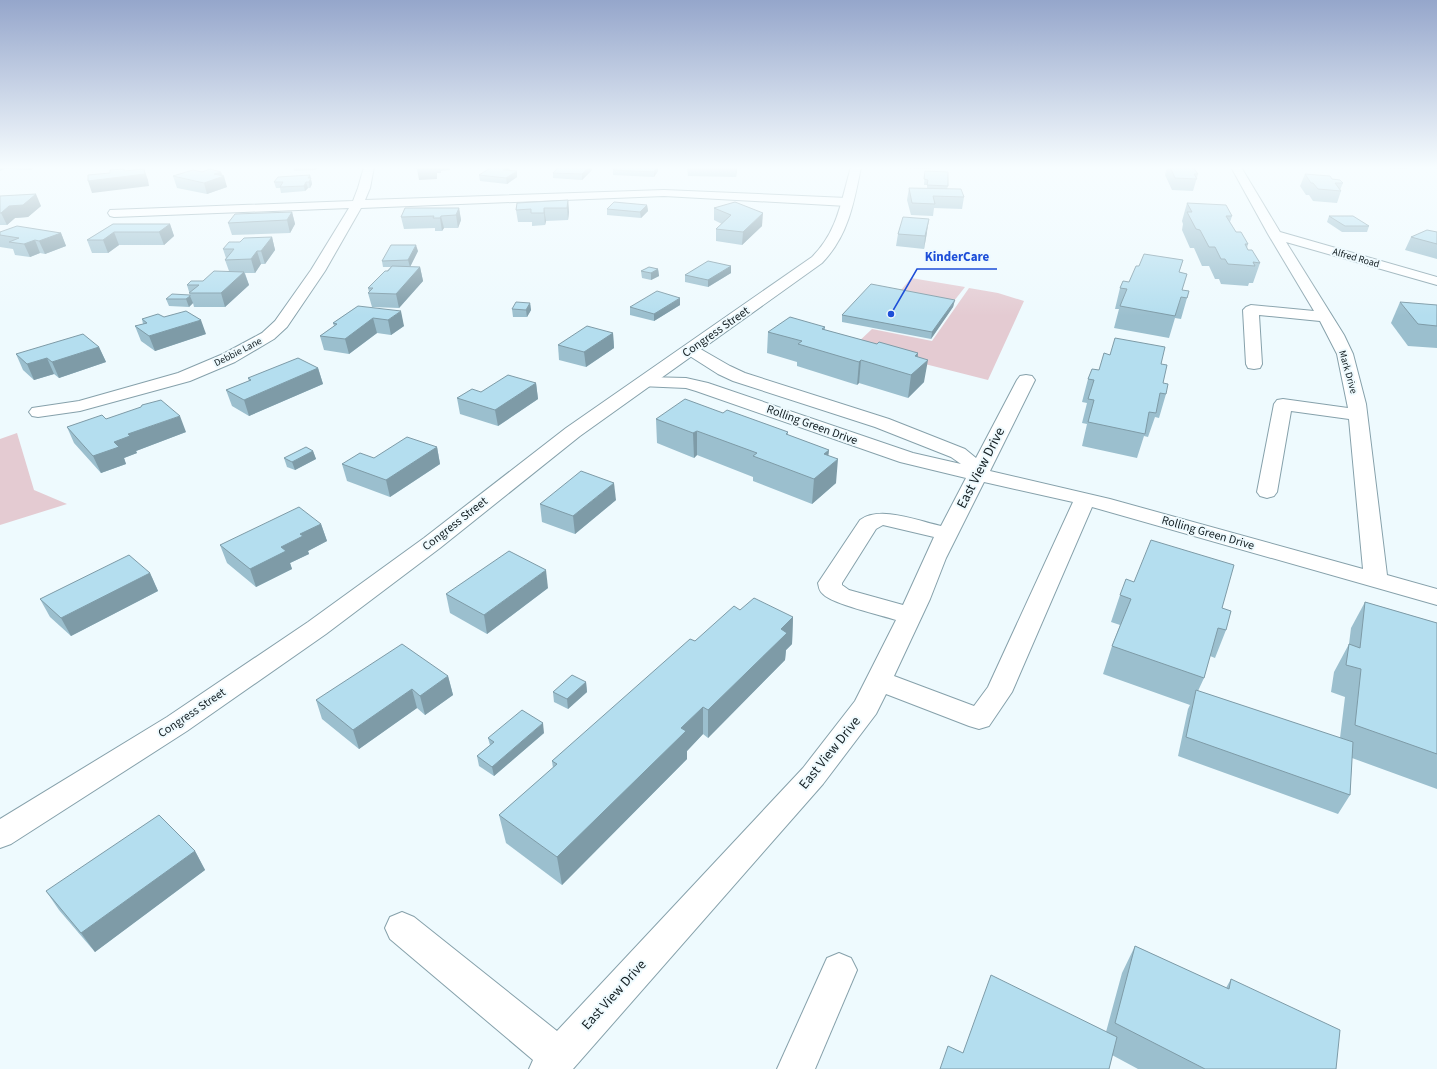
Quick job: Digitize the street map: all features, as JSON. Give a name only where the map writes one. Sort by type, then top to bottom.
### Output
[{"type":"street","name":"Debbie Lane","points":[[38,412],[80,406],[184,376],[230,358],[263,340],[281,324],[298,301],[318,271],[350,217]]},
{"type":"street","name":"Congress Street","points":[[0,834],[177,724],[317,628],[432,543],[573,432],[691,350],[827,251],[840,230],[843,217]]},
{"type":"street","name":"Mark Drive","points":[[1264,217],[1336,335],[1350,369],[1358,415],[1376,580]]},
{"type":"street","name":"Alfred Road","points":[[1274,234],[1437,281]]},
{"type":"street","points":[[1254,364],[1251,310],[1325,317]]},
{"type":"street","name":"Rolling Green Drive","points":[[691,350],[724,370],[739,377],[882,423],[958,453],[968,460],[978,475]]},
{"type":"street","name":"East View Drive","points":[[554,1063],[814,776],[866,707],[910,616],[935,558],[1026,380]]},
{"type":"street","name":"Rolling Green Drive","points":[[646,382],[686,383],[702,387],[883,451],[978,475],[1085,499],[1437,597]]},
{"type":"street","points":[[1267,492],[1283,404],[1358,415]]},
{"type":"street","points":[[879,681],[979,718],[999,692],[1085,499]]},
{"type":"street","points":[[910,616],[841,595],[831,589],[830,582],[868,525],[874,520],[883,519],[948,534]]},
{"type":"street","points":[[402,928],[554,1063]]},
{"type":"street","points":[[796,1069],[839,970]]},
{"type":"shaded area","points":[[911,278],[965,287],[950,306],[896,296]]},
{"type":"shaded area","points":[[969,288],[998,293],[1024,301],[988,380],[854,346],[872,329],[932,341]]},
{"type":"shaded area","points":[[17,433],[34,490],[67,504],[0,525],[0,439]]},
{"type":"building","points":[[233,217],[289,217],[287,220],[228,223]]},
{"type":"building","points":[[729,217],[759,217],[743,232],[716,229]]},
{"type":"building","points":[[903,217],[929,219],[925,236],[898,234]]},
{"type":"building","points":[[1190,217],[1227,217],[1236,232],[1241,232],[1248,244],[1245,244],[1248,250],[1252,250],[1260,263],[1253,262],[1255,266],[1228,264],[1225,259],[1221,259],[1215,247],[1209,247],[1200,230],[1196,229]]},
{"type":"building","points":[[1330,217],[1354,217],[1369,226],[1345,226]]},
{"type":"building","points":[[113,224],[170,224],[159,232],[114,232],[103,240],[87,240]]},
{"type":"building","points":[[17,226],[61,233],[39,241],[35,240],[24,244],[9,242],[19,238],[0,235],[0,232]]},
{"type":"building","points":[[1427,230],[1437,232],[1437,244],[1411,237]]},
{"type":"building","points":[[272,237],[261,251],[257,251],[251,259],[225,260],[234,249],[223,249],[229,242],[240,242],[244,238]]},
{"type":"building","points":[[391,245],[416,245],[408,260],[382,261]]},
{"type":"building","points":[[1144,254],[1183,260],[1179,272],[1187,274],[1182,290],[1189,291],[1187,298],[1181,297],[1175,316],[1120,306],[1127,289],[1120,288],[1123,281],[1129,282],[1136,266],[1139,266]]},
{"type":"building","points":[[708,261],[731,266],[708,280],[685,275]]},
{"type":"building","points":[[392,266],[420,267],[396,294],[368,293],[373,288],[368,288]]},
{"type":"building","points":[[649,267],[658,269],[651,273],[641,271]]},
{"type":"building","points":[[214,271],[244,272],[221,293],[189,293],[199,285],[187,285],[191,281],[203,281]]},
{"type":"building","points":[[871,284],[955,300],[932,332],[842,315]]},
{"type":"building","points":[[657,291],[680,298],[654,314],[630,307]]},
{"type":"building","points":[[172,294],[190,296],[186,299],[166,299]]},
{"type":"building","points":[[516,302],[530,303],[526,310],[512,309]]},
{"type":"building","points":[[1400,302],[1437,305],[1437,326],[1418,324]]},
{"type":"building","points":[[358,306],[401,311],[388,320],[373,318],[345,339],[320,336],[337,324],[333,323]]},
{"type":"building","points":[[186,311],[201,320],[149,336],[135,326],[147,323],[142,319],[158,314],[164,317]]},
{"type":"building","points":[[790,317],[825,327],[822,329],[877,344],[879,342],[918,353],[915,356],[928,360],[911,375],[861,360],[859,362],[798,344],[802,341],[768,332]]},
{"type":"building","points":[[587,326],[613,333],[584,352],[558,345]]},
{"type":"building","points":[[83,334],[99,347],[52,362],[47,358],[27,364],[16,354]]},
{"type":"building","points":[[1115,338],[1165,347],[1161,364],[1167,365],[1163,383],[1168,384],[1166,394],[1160,393],[1156,413],[1149,412],[1145,434],[1088,422],[1094,400],[1088,399],[1094,380],[1088,379],[1092,369],[1099,370],[1104,353],[1110,355]]},
{"type":"building","points":[[298,358],[318,368],[244,400],[226,390],[251,380],[248,378]]},
{"type":"building","points":[[508,375],[536,383],[495,410],[457,398],[472,389],[481,392]]},
{"type":"building","points":[[685,399],[723,413],[727,410],[788,432],[786,434],[829,450],[824,454],[838,459],[814,479],[753,456],[757,453],[697,431],[693,433],[656,419]]},
{"type":"building","points":[[161,400],[180,416],[128,434],[130,436],[114,442],[119,447],[93,456],[67,427],[102,415],[106,419],[141,407],[142,405]]},
{"type":"building","points":[[407,437],[437,447],[386,480],[342,464],[360,453],[374,458]]},
{"type":"building","points":[[306,447],[313,451],[292,462],[284,458]]},
{"type":"building","points":[[581,471],[614,483],[573,516],[540,504]]},
{"type":"building","points":[[299,507],[321,524],[300,534],[303,536],[281,547],[286,551],[250,569],[220,545]]},
{"type":"building","points":[[1151,540],[1234,565],[1222,608],[1231,611],[1226,630],[1218,628],[1204,678],[1112,646],[1131,599],[1120,595],[1126,579],[1134,582]]},
{"type":"building","points":[[509,551],[546,570],[484,615],[446,594]]},
{"type":"building","points":[[129,555],[150,573],[61,618],[40,599]]},
{"type":"building","points":[[754,598],[793,617],[781,629],[787,633],[708,710],[703,707],[681,728],[686,731],[557,857],[499,815],[557,764],[552,761],[690,639],[695,641],[734,606],[740,610]]},
{"type":"building","points":[[1365,602],[1437,623],[1437,754],[1355,725],[1361,669],[1346,665],[1349,644],[1360,648]]},
{"type":"building","points":[[402,644],[448,676],[420,696],[412,689],[353,730],[316,700]]},
{"type":"building","points":[[572,675],[586,682],[567,699],[553,692]]},
{"type":"building","points":[[1196,690],[1353,742],[1350,795],[1186,737]]},
{"type":"building","points":[[522,710],[543,723],[492,767],[477,756],[494,742],[488,738]]},
{"type":"building","points":[[159,815],[195,851],[81,933],[46,891]]},
{"type":"building","points":[[1135,946],[1229,989],[1231,979],[1340,1030],[1336,1069],[1205,1069],[1115,1023]]},
{"type":"building","points":[[991,975],[1117,1037],[1109,1069],[940,1069],[948,1046],[963,1053]]},
{"type":"place","name":"KinderCare","points":[[891,314]]}]
